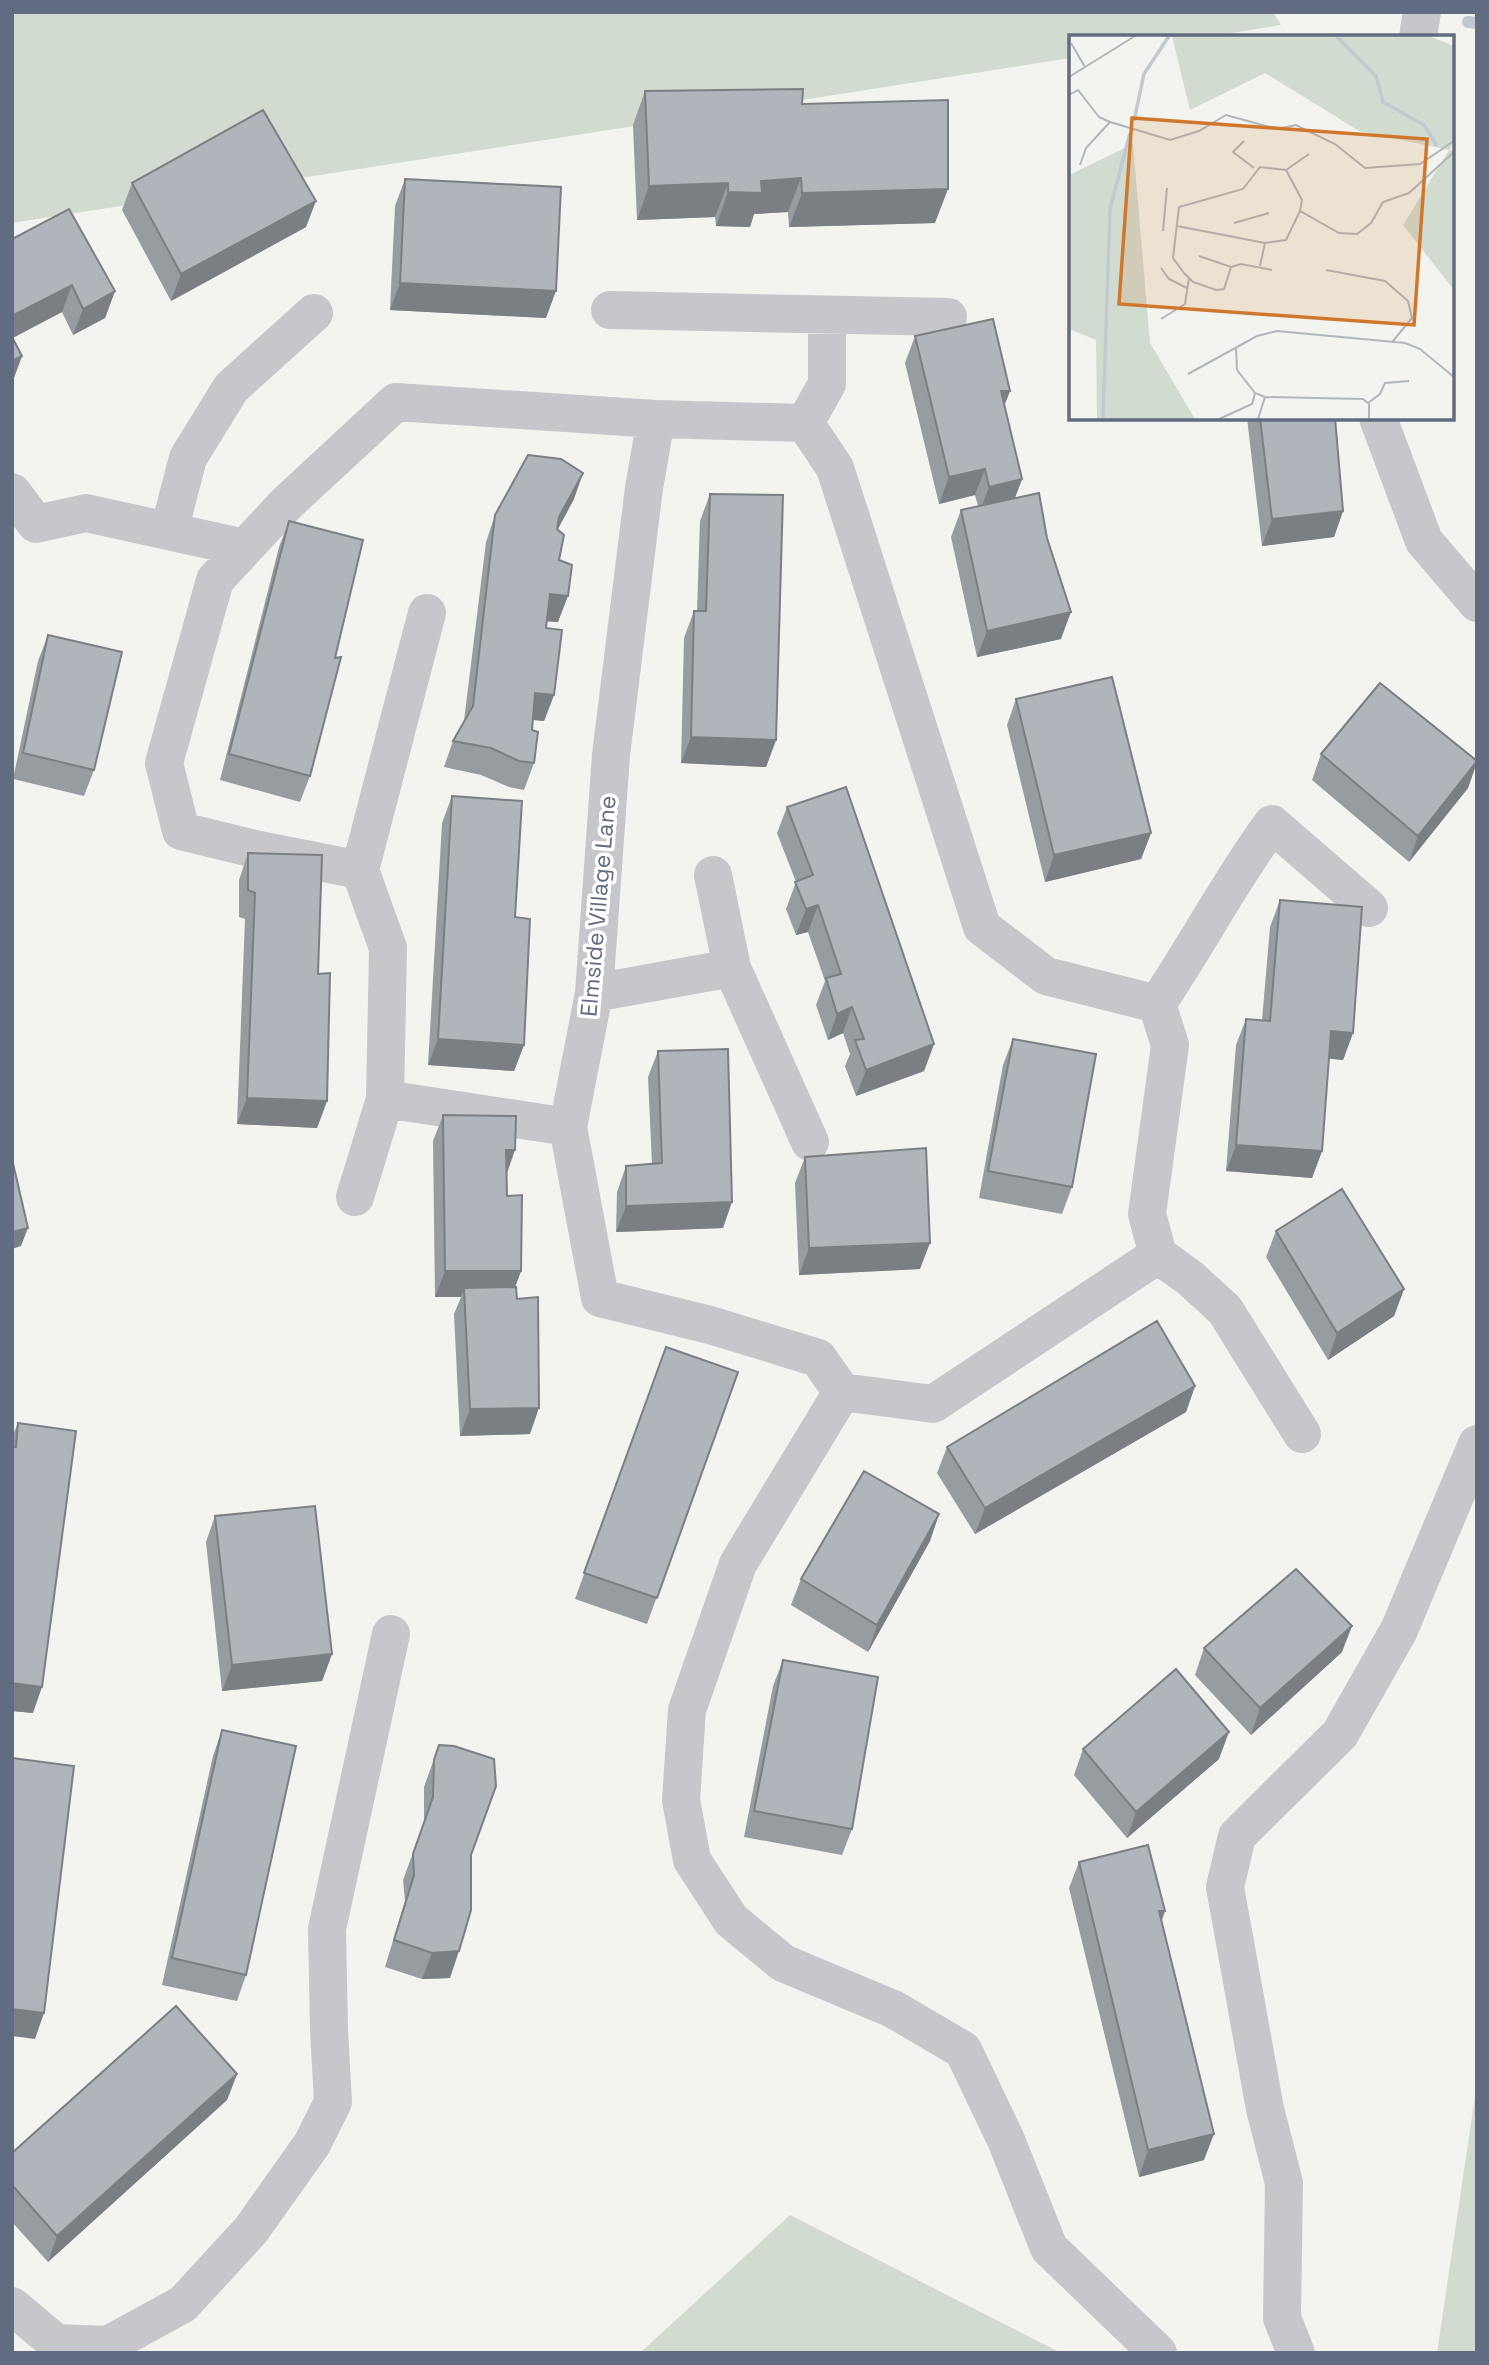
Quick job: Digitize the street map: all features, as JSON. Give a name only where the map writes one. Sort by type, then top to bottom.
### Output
[{"type":"street","points":[[1418,35],[1422,12]]},
{"type":"street","points":[[610,310],[948,317]]},
{"type":"street","points":[[169,531],[188,458],[231,388],[314,313]]},
{"type":"street","points":[[805,423],[827,384],[827,315]]},
{"type":"street","points":[[360,870],[181,831],[164,763],[215,580],[286,504],[396,402],[656,419],[805,423]]},
{"type":"street","name":"Elmside Village Lane","points":[[656,419],[644,488],[611,755],[594,993],[568,1127],[600,1298],[710,1325],[818,1358],[842,1392]]},
{"type":"street","points":[[1379,420],[1424,541],[1477,603]]},
{"type":"street","points":[[805,423],[835,468],[982,927],[1046,976],[1157,1004]]},
{"type":"street","points":[[12,492],[36,524],[86,513],[245,548]]},
{"type":"street","points":[[355,1197],[385,1099],[388,948],[360,870],[427,613]]},
{"type":"street","points":[[1157,1004],[1192,952],[1253,849],[1272,824],[1369,908]]},
{"type":"street","points":[[713,875],[732,968],[810,1142]]},
{"type":"street","points":[[594,993],[732,968]]},
{"type":"street","points":[[1157,1004],[1170,1045],[1147,1214],[1158,1255],[1190,1278],[1225,1310],[1301,1434]]},
{"type":"street","points":[[385,1099],[568,1127]]},
{"type":"street","points":[[1158,1255],[933,1404],[842,1392],[738,1564],[687,1710],[681,1800],[692,1860],[731,1920],[783,1963],[893,2009],[962,2050],[1006,2140],[1049,2248],[1158,2353]]},
{"type":"street","points":[[1296,2353],[1282,2318],[1284,2183],[1265,2109],[1224,1887],[1237,1836],[1340,1734],[1399,1630],[1477,1444]]},
{"type":"street","points":[[12,2306],[56,2343],[108,2346],[183,2304],[251,2230],[312,2144],[333,2102],[327,1929],[391,1634]]},
{"type":"shaded area","points":[[12,12],[1273,12],[1281,25],[1220,35],[1069,35],[1069,58],[12,223]]},
{"type":"shaded area","points":[[1477,2083],[1477,2353],[1437,2353]]},
{"type":"shaded area","points":[[790,2215],[1061,2353],[640,2353]]},
{"type":"building","points":[[803,89],[802,104],[948,100],[948,189],[802,193],[801,178],[761,181],[762,193],[728,192],[728,183],[649,186],[645,91]]},
{"type":"building","points":[[263,110],[316,201],[181,274],[132,183]]},
{"type":"building","points":[[405,179],[561,187],[556,291],[400,283]]},
{"type":"building","points":[[69,209],[115,291],[83,309],[72,285],[12,316],[12,239]]},
{"type":"building","points":[[993,319],[1010,391],[1001,391],[1022,479],[989,487],[985,469],[949,477],[915,336]]},
{"type":"building","points":[[12,337],[22,356],[12,361]]},
{"type":"building","points":[[1260,420],[1335,420],[1343,511],[1272,519]]},
{"type":"building","points":[[528,455],[561,459],[583,473],[559,517],[557,529],[564,535],[559,560],[572,565],[568,596],[550,594],[546,628],[562,630],[554,695],[535,693],[532,730],[538,732],[534,763],[519,761],[491,748],[453,741],[473,706],[495,515]]},
{"type":"building","points":[[1039,493],[1047,538],[1071,612],[987,631],[961,510]]},
{"type":"building","points":[[710,494],[783,495],[776,740],[691,737],[694,611],[706,611]]},
{"type":"building","points":[[289,521],[363,540],[335,658],[341,657],[310,776],[229,754]]},
{"type":"building","points":[[48,635],[122,652],[94,770],[23,753]]},
{"type":"building","points":[[1112,677],[1151,833],[1054,855],[1016,699]]},
{"type":"building","points":[[1380,683],[1477,761],[1418,836],[1321,754]]},
{"type":"building","points":[[846,787],[934,1044],[866,1070],[855,1040],[864,1039],[852,1007],[837,1014],[826,978],[841,974],[818,905],[806,909],[795,882],[813,875],[787,807]]},
{"type":"building","points":[[452,796],[522,801],[515,917],[530,919],[524,1045],[438,1039]]},
{"type":"building","points":[[248,853],[322,855],[318,974],[330,973],[327,1101],[247,1098],[255,893],[248,890]]},
{"type":"building","points":[[1280,900],[1362,907],[1353,1033],[1331,1031],[1322,1151],[1236,1145],[1246,1019],[1270,1021]]},
{"type":"building","points":[[1013,1039],[1096,1054],[1072,1187],[988,1171]]},
{"type":"building","points":[[728,1049],[732,1202],[626,1206],[626,1166],[662,1163],[658,1051]]},
{"type":"building","points":[[443,1115],[516,1116],[515,1150],[506,1150],[507,1196],[522,1195],[521,1271],[445,1271]]},
{"type":"building","points":[[926,1148],[930,1243],[809,1248],[805,1157]]},
{"type":"building","points":[[12,1159],[28,1228],[12,1232]]},
{"type":"building","points":[[1342,1189],[1404,1289],[1337,1333],[1276,1231]]},
{"type":"building","points":[[516,1287],[517,1299],[538,1297],[539,1408],[470,1409],[464,1288]]},
{"type":"building","points":[[1157,1321],[1195,1386],[985,1508],[947,1447]]},
{"type":"building","points":[[666,1347],[738,1372],[657,1598],[584,1573]]},
{"type":"building","points":[[18,1423],[76,1431],[42,1687],[12,1683],[12,1447],[16,1447]]},
{"type":"building","points":[[864,1471],[939,1514],[877,1625],[801,1579]]},
{"type":"building","points":[[315,1506],[332,1654],[232,1665],[215,1516]]},
{"type":"building","points":[[1296,1569],[1352,1626],[1260,1708],[1204,1648]]},
{"type":"building","points":[[783,1660],[878,1677],[852,1829],[754,1811]]},
{"type":"building","points":[[1176,1669],[1229,1732],[1136,1812],[1083,1749]]},
{"type":"building","points":[[222,1730],[296,1746],[246,1975],[172,1958]]},
{"type":"building","points":[[439,1745],[454,1746],[494,1759],[496,1786],[471,1855],[471,1910],[459,1951],[432,1953],[394,1940],[414,1875],[413,1854],[433,1797],[434,1760]]},
{"type":"building","points":[[12,1758],[74,1766],[44,2013],[12,2009]]},
{"type":"building","points":[[1148,1845],[1165,1911],[1159,1911],[1214,2134],[1148,2150],[1079,1862]]},
{"type":"building","points":[[176,2006],[237,2074],[57,2236],[12,2185],[12,2153]]},
{"type":"waterway","points":[[1468,22],[1477,23]]}]
